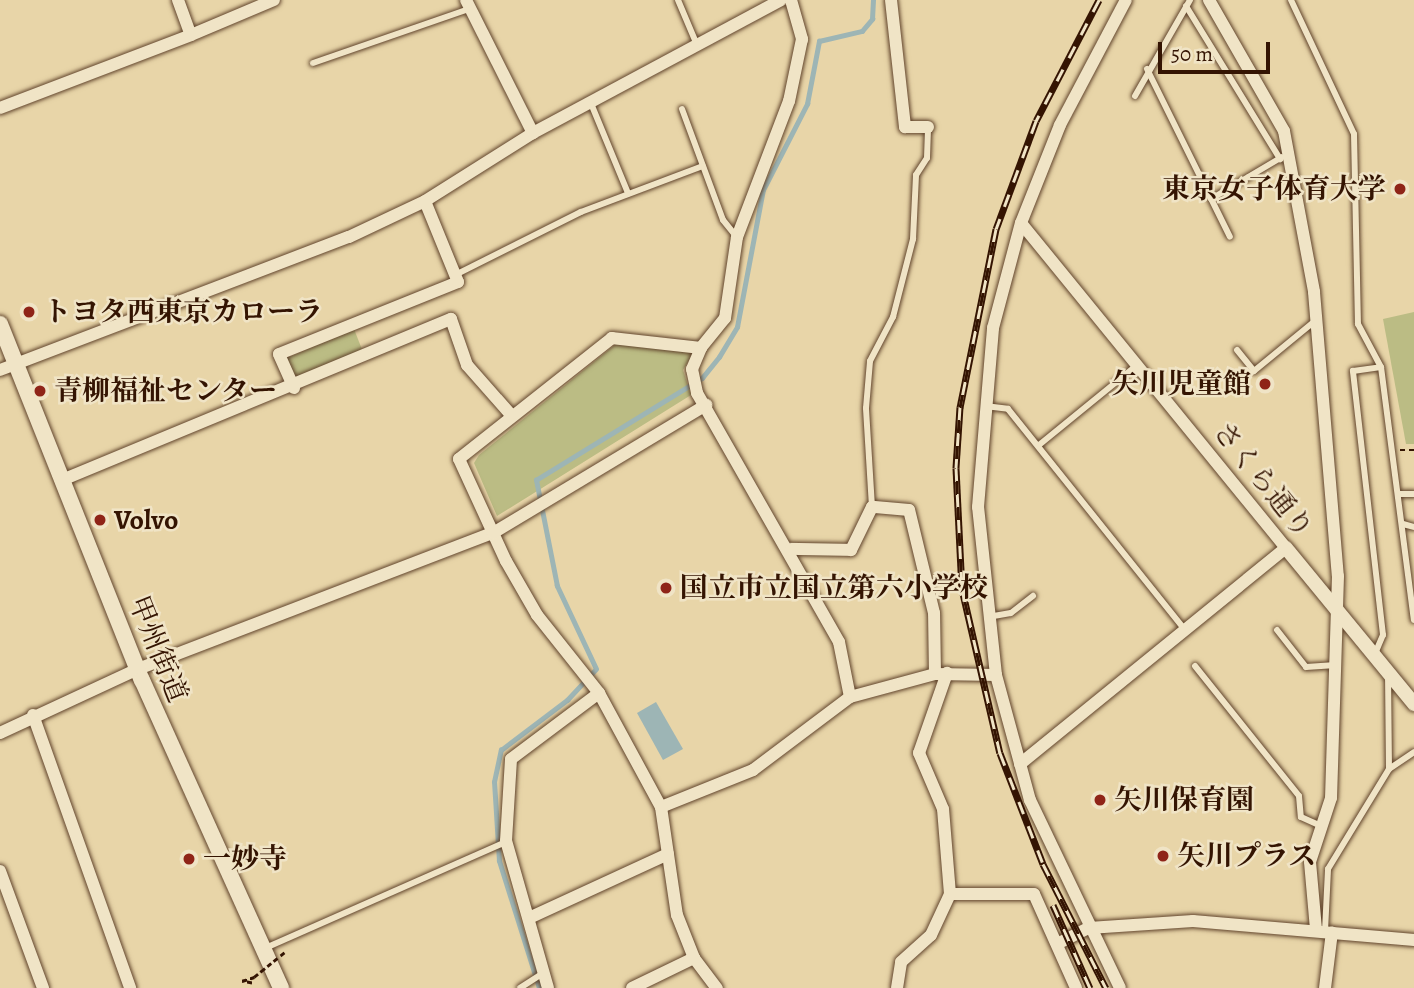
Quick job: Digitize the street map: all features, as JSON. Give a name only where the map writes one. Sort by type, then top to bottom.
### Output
[{"type":"main road","name":"甲州街道","points":[[0,324],[138,669],[261,950],[281,988]]},
{"type":"street","points":[[178,0],[191,34]]},
{"type":"street","points":[[0,108],[274,0]]},
{"type":"street","points":[[0,370],[17,366],[425,201],[533,133],[781,0]]},
{"type":"street","points":[[791,0],[802,39],[789,101],[737,237],[725,318],[701,348],[692,369],[697,393],[791,549],[839,642],[850,697]]},
{"type":"street","points":[[891,0],[905,127],[928,127]]},
{"type":"street","points":[[1119,988],[1089,928],[1020,764],[996,675],[986,617],[978,508],[983,406],[993,328],[1021,223],[1090,60],[1126,0]]},
{"type":"street","points":[[1209,0],[1285,155],[1316,319],[1336,610],[1332,665],[1331,798],[1310,862],[1324,930],[1325,988]]},
{"type":"street","points":[[467,4],[533,133]]},
{"type":"street","points":[[294,388],[279,354],[458,282],[459,273],[425,201]]},
{"type":"street","name":"さくら通り","points":[[1021,223],[1413,701]]},
{"type":"street","points":[[62,480],[294,388],[450,319],[467,365],[512,416]]},
{"type":"street","points":[[701,348],[612,338],[459,460],[493,533],[537,615],[596,688],[661,807],[677,915],[694,958],[717,988]]},
{"type":"street","points":[[0,733],[33,715],[138,669],[493,533],[706,405]]},
{"type":"street","points":[[791,549],[852,550],[872,507],[909,510],[934,613],[941,673],[919,753],[943,809],[950,894],[931,935],[901,962],[897,988]]},
{"type":"street","points":[[1020,764],[1286,548]]},
{"type":"street","points":[[661,807],[753,770],[850,697],[941,673],[996,675]]},
{"type":"street","points":[[548,988],[539,976],[529,918],[504,842],[511,760],[596,688]]},
{"type":"street","points":[[33,715],[130,988]]},
{"type":"street","points":[[529,918],[668,854]]},
{"type":"street","points":[[0,871],[43,988]]},
{"type":"street","points":[[950,894],[1034,894],[1076,988]]},
{"type":"street","points":[[1057,944],[1089,928],[1193,921],[1324,930],[1414,940]]},
{"type":"street","points":[[632,988],[694,958]]},
{"type":"lane","points":[[678,0],[697,45]]},
{"type":"lane","points":[[1291,0],[1354,134],[1358,324],[1381,367],[1400,494],[1414,620]]},
{"type":"lane","points":[[1135,96],[1147,69],[1188,3],[1285,155],[1211,199]]},
{"type":"lane","points":[[313,63],[467,4]]},
{"type":"lane","points":[[1147,69],[1230,237]]},
{"type":"lane","points":[[590,101],[628,193]]},
{"type":"lane","points":[[682,108],[723,220],[737,237]]},
{"type":"lane","points":[[872,507],[866,408],[870,361],[893,317],[913,239],[916,175],[927,159],[928,127]]},
{"type":"lane","points":[[459,273],[628,193],[704,166]]},
{"type":"lane","points":[[1237,350],[1254,371],[1316,319]]},
{"type":"lane","points":[[1039,445],[1138,365]]},
{"type":"lane","points":[[1374,656],[1383,635],[1353,371],[1381,367]]},
{"type":"lane","points":[[983,406],[1008,409],[1185,630]]},
{"type":"lane","points":[[1400,494],[1414,494]]},
{"type":"lane","points":[[1403,524],[1414,527]]},
{"type":"lane","points":[[986,617],[1010,613],[1033,596]]},
{"type":"lane","points":[[1277,630],[1306,667],[1332,665]]},
{"type":"lane","points":[[1195,666],[1299,796],[1301,817],[1321,826]]},
{"type":"lane","points":[[1388,672],[1388,769]]},
{"type":"lane","points":[[1324,930],[1328,869],[1388,769],[1414,751]]},
{"type":"lane","points":[[261,950],[504,842]]},
{"type":"lane","points":[[520,988],[539,976]]},
{"type":"path","points":[[252,983],[242,981],[254,977],[286,951]]},
{"type":"green space","points":[[1414,312],[1414,444],[1406,444],[1383,319]]},
{"type":"green space","points":[[354,329],[363,352],[295,380],[285,359]]},
{"type":"green space","points":[[616,344],[694,352],[683,370],[691,395],[497,516],[474,463],[479,455]]},
{"type":"water","points":[[656,702],[683,749],[663,760],[637,713]]},
{"type":"waterway","points":[[539,988],[499,861],[494,782],[501,750],[567,700],[596,669],[557,586],[536,480],[702,378],[719,357],[737,327],[763,190],[807,104],[819,41],[862,31],[872,19],[873,0]]},
{"type":"railway","points":[[1099,0],[1036,121],[996,229],[960,407],[956,468],[962,589],[1000,753],[1043,864],[1106,988]]},
{"type":"railway","points":[[1053,905],[1090,988]]},
{"type":"place","name":"東京女子体育大学","points":[[1400,189]]},
{"type":"place","name":"トヨタ西東京カローラ","points":[[29,312]]},
{"type":"place","name":"矢川児童館","points":[[1265,384]]},
{"type":"place","name":"青柳福祉センター","points":[[40,391]]},
{"type":"place","name":"Volvo","points":[[100,520]]},
{"type":"place","name":"国立市立国立第六小学校","points":[[666,588]]},
{"type":"place","name":"矢川保育園","points":[[1100,800]]},
{"type":"place","name":"矢川プラス","points":[[1163,856]]},
{"type":"place","name":"一妙寺","points":[[189,859]]}]
